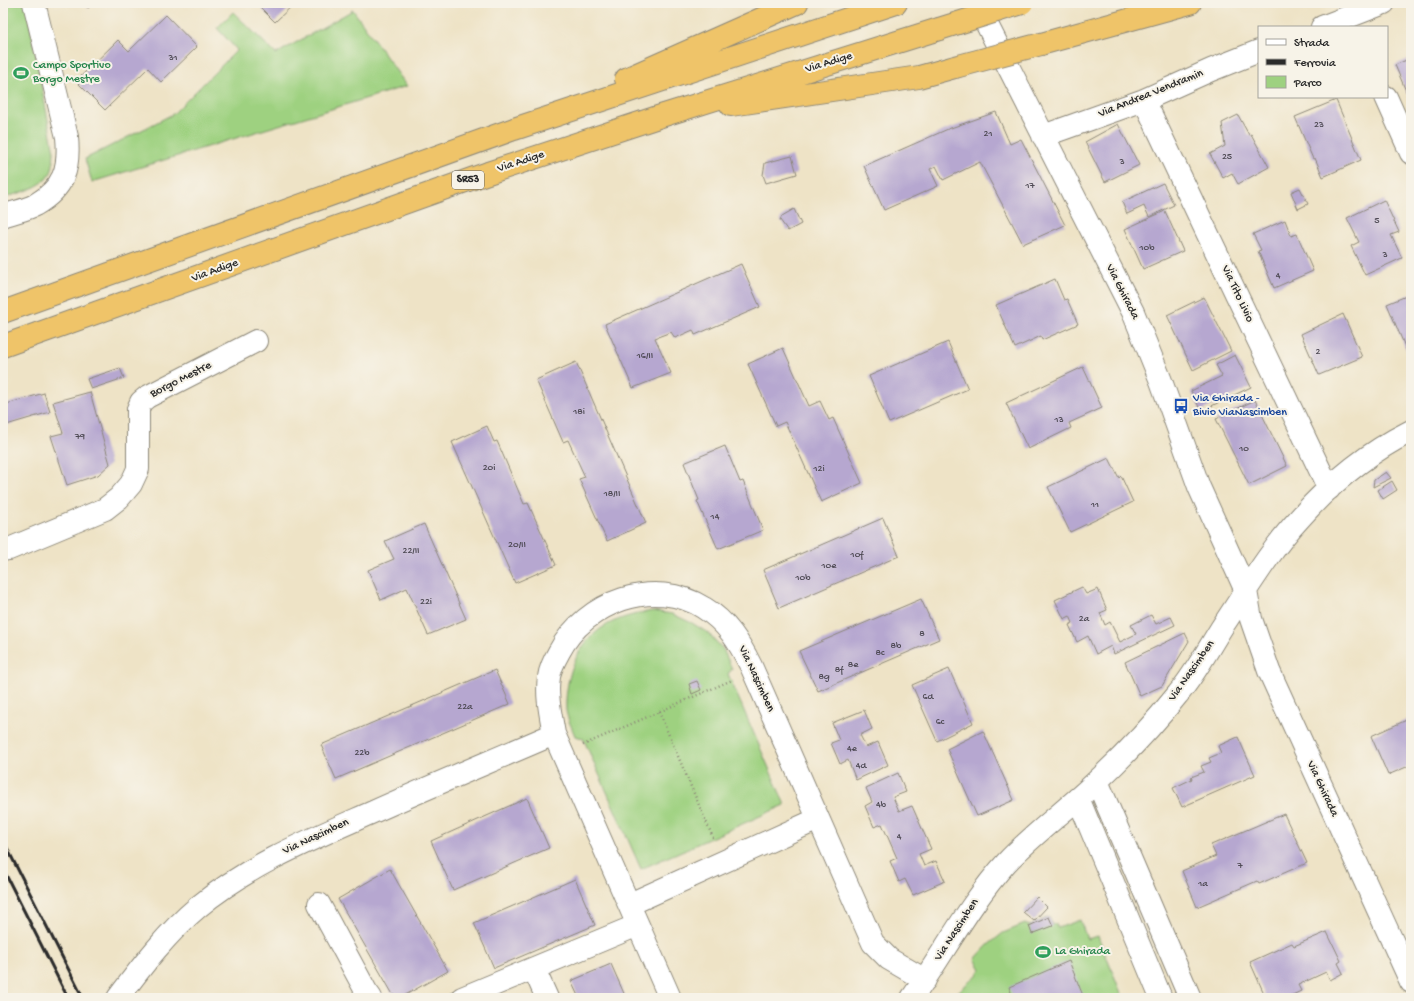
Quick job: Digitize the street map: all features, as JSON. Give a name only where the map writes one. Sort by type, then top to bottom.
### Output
[{"type":"highway","points":[[514,129],[797,3]]},
{"type":"highway","points":[[3,312],[514,129],[896,3]]},
{"type":"highway","name":"Via Adige","points":[[3,346],[488,173],[661,116],[1022,3]]},
{"type":"highway","points":[[661,116],[919,77],[1190,3]]},
{"type":"street","points":[[3,216],[34,205],[49,195],[62,180],[67,165],[67,138],[34,3]]},
{"type":"street","name":"Via Ghirada","points":[[976,3],[1133,312],[1161,381],[1199,487],[1246,591],[1251,619],[1268,671],[1411,982]]},
{"type":"street","points":[[1328,26],[1353,22],[1384,3]]},
{"type":"street","name":"Via Andrea Vendramin","points":[[1043,136],[1144,100],[1211,70],[1258,51]]},
{"type":"street","points":[[1386,98],[1411,153]]},
{"type":"street","name":"Via Tito Livio","points":[[1144,100],[1329,489]]},
{"type":"street","name":"Borgo Mestre","points":[[3,550],[9,550],[105,509],[119,498],[131,484],[138,470],[138,409],[141,402],[147,397],[256,341]]},
{"type":"street","points":[[1246,591],[1268,558],[1299,518],[1329,489],[1378,449],[1411,431]]},
{"type":"street","name":"Via Nascimben","points":[[912,998],[978,897],[1002,868],[1041,830],[1098,781],[1152,724],[1179,693],[1246,591]]},
{"type":"street","name":"Via Nascimben","points":[[670,998],[554,734],[549,706],[549,676],[565,640],[579,625],[594,612],[608,604],[631,596],[656,594],[680,597],[703,607],[721,621],[740,644],[873,943],[889,959],[925,980]]},
{"type":"street","name":"Via Nascimben","points":[[118,998],[168,936],[198,908],[225,887],[264,862],[326,832],[554,734]]},
{"type":"street","points":[[1098,781],[1190,998]]},
{"type":"street","points":[[1078,798],[1161,998]]},
{"type":"street","points":[[630,904],[818,819]]},
{"type":"street","points":[[319,904],[371,998]]},
{"type":"street","points":[[462,998],[638,925]]},
{"type":"street","points":[[534,969],[547,998]]},
{"type":"path","points":[[583,746],[732,680]]},
{"type":"path","points":[[659,712],[715,842]]},
{"type":"green space","name":"Campo Sportivo Borgo Mestre","points":[[3,3],[26,3],[54,152],[52,169],[46,179],[29,190],[3,198]]},
{"type":"green space","points":[[353,10],[407,86],[92,182],[85,159],[173,114],[237,50],[217,28],[233,12],[276,54]]},
{"type":"green space","points":[[653,611],[672,614],[692,623],[708,633],[723,649],[732,669],[728,674],[785,805],[641,869],[583,738],[575,736],[568,720],[566,700],[572,669],[587,641],[600,629],[614,621]]},
{"type":"green space","name":"La Ghirada","points":[[1049,917],[1053,925],[1055,923],[1058,928],[1080,920],[1087,939],[1098,936],[1123,998],[951,998],[978,974],[981,969],[975,959],[988,945],[1003,933],[1025,924],[1029,926]]},
{"type":"building","points":[[83,3],[94,3],[88,8]]},
{"type":"building","points":[[256,3],[295,3],[275,22]]},
{"type":"building","points":[[166,15],[197,47],[161,82],[148,68],[105,110],[76,81],[118,40],[129,51]]},
{"type":"building","points":[[1411,58],[1411,103],[1395,65]]},
{"type":"building","points":[[1336,100],[1361,160],[1323,177],[1315,158],[1313,159],[1295,117]]},
{"type":"building","points":[[996,112],[1010,144],[1021,139],[1065,225],[1023,244],[980,162],[943,180],[936,166],[930,169],[938,186],[884,210],[864,166],[948,129]]},
{"type":"building","points":[[1238,115],[1249,135],[1251,134],[1269,167],[1238,184],[1232,173],[1223,178],[1210,154],[1225,146],[1222,123]]},
{"type":"building","points":[[1118,124],[1139,165],[1105,182],[1085,142]]},
{"type":"building","points":[[792,156],[797,174],[766,183],[763,175],[765,163]]},
{"type":"building","points":[[1163,183],[1174,205],[1149,217],[1144,206],[1127,214],[1122,202]]},
{"type":"building","points":[[1300,188],[1308,204],[1298,209],[1291,192]]},
{"type":"building","points":[[1384,200],[1399,232],[1391,235],[1402,258],[1365,275],[1351,246],[1359,242],[1347,218]]},
{"type":"building","points":[[794,209],[801,224],[788,231],[780,220],[782,216]]},
{"type":"building","points":[[1165,211],[1183,251],[1143,269],[1125,229]]},
{"type":"building","points":[[1285,220],[1291,236],[1297,234],[1313,271],[1274,288],[1258,251],[1261,250],[1253,234]]},
{"type":"building","points":[[741,264],[760,307],[695,335],[693,330],[675,338],[671,332],[655,338],[671,373],[633,388],[605,324]]},
{"type":"building","points":[[1055,279],[1064,300],[1067,299],[1078,324],[1042,340],[1041,336],[1015,348],[996,305]]},
{"type":"building","points":[[1411,294],[1411,361],[1387,304]]},
{"type":"building","points":[[1204,297],[1231,351],[1193,370],[1167,315]]},
{"type":"building","points":[[1343,314],[1362,357],[1319,375],[1301,334]]},
{"type":"building","points":[[948,342],[968,389],[889,423],[869,376]]},
{"type":"building","points":[[783,348],[809,406],[820,401],[829,420],[833,418],[862,483],[821,502],[785,422],[776,426],[748,364]]},
{"type":"building","points":[[1235,355],[1251,387],[1201,411],[1191,391],[1222,376],[1216,365]]},
{"type":"building","points":[[576,362],[646,523],[607,541],[579,479],[585,477],[568,440],[563,442],[536,380]]},
{"type":"building","points":[[1083,367],[1102,408],[1069,423],[1071,428],[1028,449],[1006,403]]},
{"type":"building","points":[[120,368],[124,378],[91,389],[87,379]]},
{"type":"building","points":[[90,392],[110,464],[98,475],[67,485],[51,436],[63,433],[53,402]]},
{"type":"building","points":[[44,393],[50,412],[3,426],[3,405]]},
{"type":"building","points":[[1255,400],[1287,466],[1249,485],[1216,419]]},
{"type":"building","points":[[487,426],[494,442],[497,441],[524,504],[528,503],[556,565],[515,583],[452,442]]},
{"type":"building","points":[[725,446],[740,482],[743,481],[763,530],[718,549],[697,501],[699,500],[684,463]]},
{"type":"building","points":[[1109,458],[1119,478],[1121,476],[1133,502],[1070,532],[1048,487]]},
{"type":"building","points":[[1386,472],[1391,478],[1373,487],[1374,480]]},
{"type":"building","points":[[1392,481],[1397,490],[1383,499],[1378,490]]},
{"type":"building","points":[[883,518],[899,556],[779,608],[763,570]]},
{"type":"building","points":[[424,524],[466,619],[428,635],[407,588],[381,600],[368,570],[394,559],[385,541]]},
{"type":"building","points":[[1082,587],[1086,594],[1098,589],[1107,610],[1100,613],[1105,625],[1110,622],[1120,642],[1136,634],[1131,625],[1151,615],[1156,624],[1171,617],[1175,625],[1114,654],[1111,646],[1096,654],[1088,636],[1077,642],[1069,625],[1073,623],[1070,616],[1064,619],[1055,600]]},
{"type":"building","points":[[921,599],[939,639],[818,691],[799,651]]},
{"type":"building","points":[[1185,633],[1189,641],[1162,686],[1140,696],[1125,662]]},
{"type":"building","points":[[949,669],[973,723],[937,741],[912,685]]},
{"type":"building","points":[[495,670],[510,704],[336,779],[321,745]]},
{"type":"building","points":[[697,681],[701,690],[692,694],[689,684]]},
{"type":"building","points":[[864,710],[872,729],[860,735],[866,747],[878,742],[888,765],[856,780],[848,760],[840,764],[831,743],[839,740],[832,723]]},
{"type":"building","points":[[1411,718],[1411,765],[1388,775],[1371,736]]},
{"type":"building","points":[[983,731],[1014,800],[977,816],[947,749]]},
{"type":"building","points":[[1238,737],[1255,775],[1182,807],[1173,788],[1192,779],[1191,777],[1204,772],[1201,766],[1211,762],[1209,758],[1221,753],[1218,746]]},
{"type":"building","points":[[898,773],[906,792],[893,797],[899,811],[912,806],[931,849],[919,854],[924,866],[936,861],[945,881],[913,895],[905,879],[899,882],[890,861],[897,858],[882,824],[874,827],[865,806],[872,802],[866,788]]},
{"type":"building","points":[[527,798],[549,848],[453,890],[431,841]]},
{"type":"building","points":[[1284,814],[1307,863],[1259,884],[1257,881],[1197,907],[1182,871],[1216,856],[1211,845]]},
{"type":"building","points":[[390,869],[448,971],[400,998],[395,998],[338,899]]},
{"type":"building","points":[[575,879],[595,925],[494,968],[474,923]]},
{"type":"building","points":[[1037,897],[1047,907],[1034,921],[1023,912]]},
{"type":"building","points":[[1049,917],[1053,926],[1032,934],[1029,926]]},
{"type":"building","points":[[1327,932],[1341,961],[1338,963],[1343,973],[1330,980],[1326,972],[1298,985],[1301,991],[1286,998],[1266,998],[1250,962],[1292,943],[1294,946]]},
{"type":"building","points":[[1069,961],[1084,998],[1013,998],[1009,987]]},
{"type":"building","points":[[611,964],[626,998],[579,998],[571,981]]},
{"type":"railway","points":[[3,840],[83,998]]},
{"type":"railway","points":[[3,869],[68,998]]},
{"type":"place","name":"Campo Sportivo Borgo Mestre","points":[[21,73]]},
{"type":"place","name":"Via Ghirada - Bivio ViaNascimben","points":[[1181,406]]},
{"type":"place","name":"La Ghirada","points":[[1043,952]]}]
